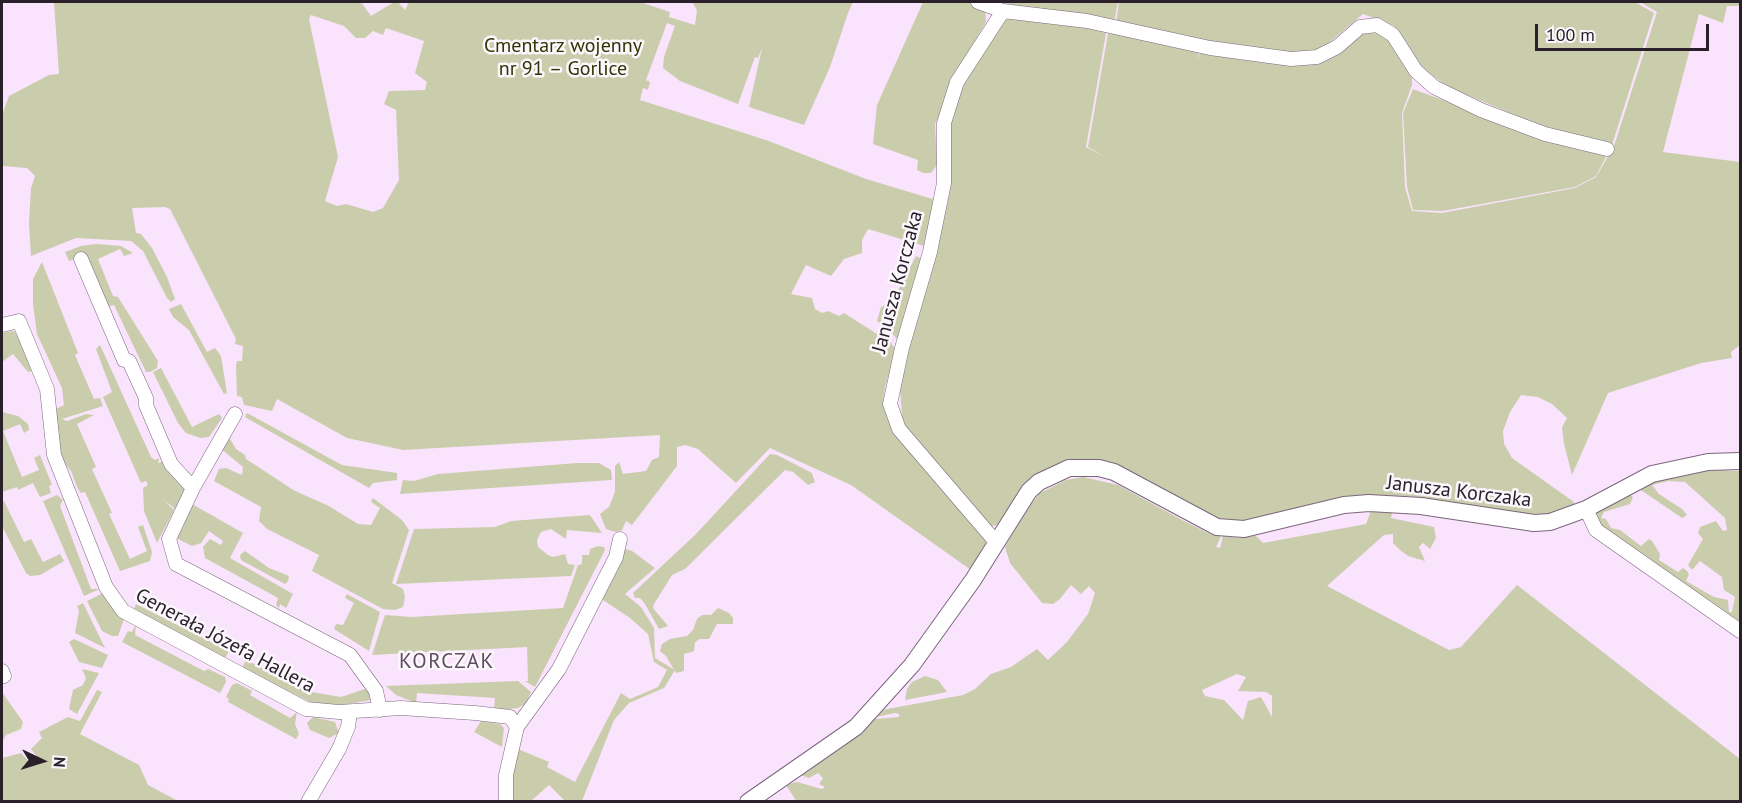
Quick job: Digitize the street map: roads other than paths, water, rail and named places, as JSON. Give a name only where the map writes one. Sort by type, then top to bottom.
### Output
[{"type":"street","points":[[978,2],[1003,10],[1087,21],[1210,48],[1291,59],[1317,57],[1337,47],[1360,27],[1377,25],[1393,35],[1416,71],[1434,87],[1481,110],[1545,134],[1607,149]]},
{"type":"street","name":"Janusza Korczaka","points":[[995,542],[899,429],[890,404],[902,348],[930,252],[944,183],[944,123],[957,82],[1003,10]]},
{"type":"street","points":[[81,259],[124,360],[129,361],[146,398],[146,405],[171,464],[193,488]]},
{"type":"street","name":"Generała Józefa Hallera","points":[[2,325],[19,321],[47,389],[54,455],[85,538],[116,605],[155,629],[306,709],[486,714],[510,717],[517,727]]},
{"type":"street","points":[[236,414],[193,488],[170,539],[176,564],[350,654],[376,691],[380,710]]},
{"type":"street","name":"Janusza Korczaka","points":[[748,801],[856,727],[912,665],[974,580],[995,542],[1029,491],[1055,473],[1077,468],[1114,472],[1217,526],[1233,529],[1263,526],[1344,505],[1369,502],[1421,506],[1534,523],[1550,522],[1586,509],[1652,474],[1708,462],[1740,461]]},
{"type":"street","points":[[1586,509],[1596,530],[1740,631]]},
{"type":"street","points":[[506,801],[506,775],[517,727],[559,669],[616,557],[620,539]]},
{"type":"street","points":[[308,801],[339,749],[350,712]]},
{"type":"district","name":"KORCZAK","points":[[447,662]]},
{"type":"park label","name":"Cmentarz wojenny nr 91 – Gorlice","points":[[563,58]]}]
